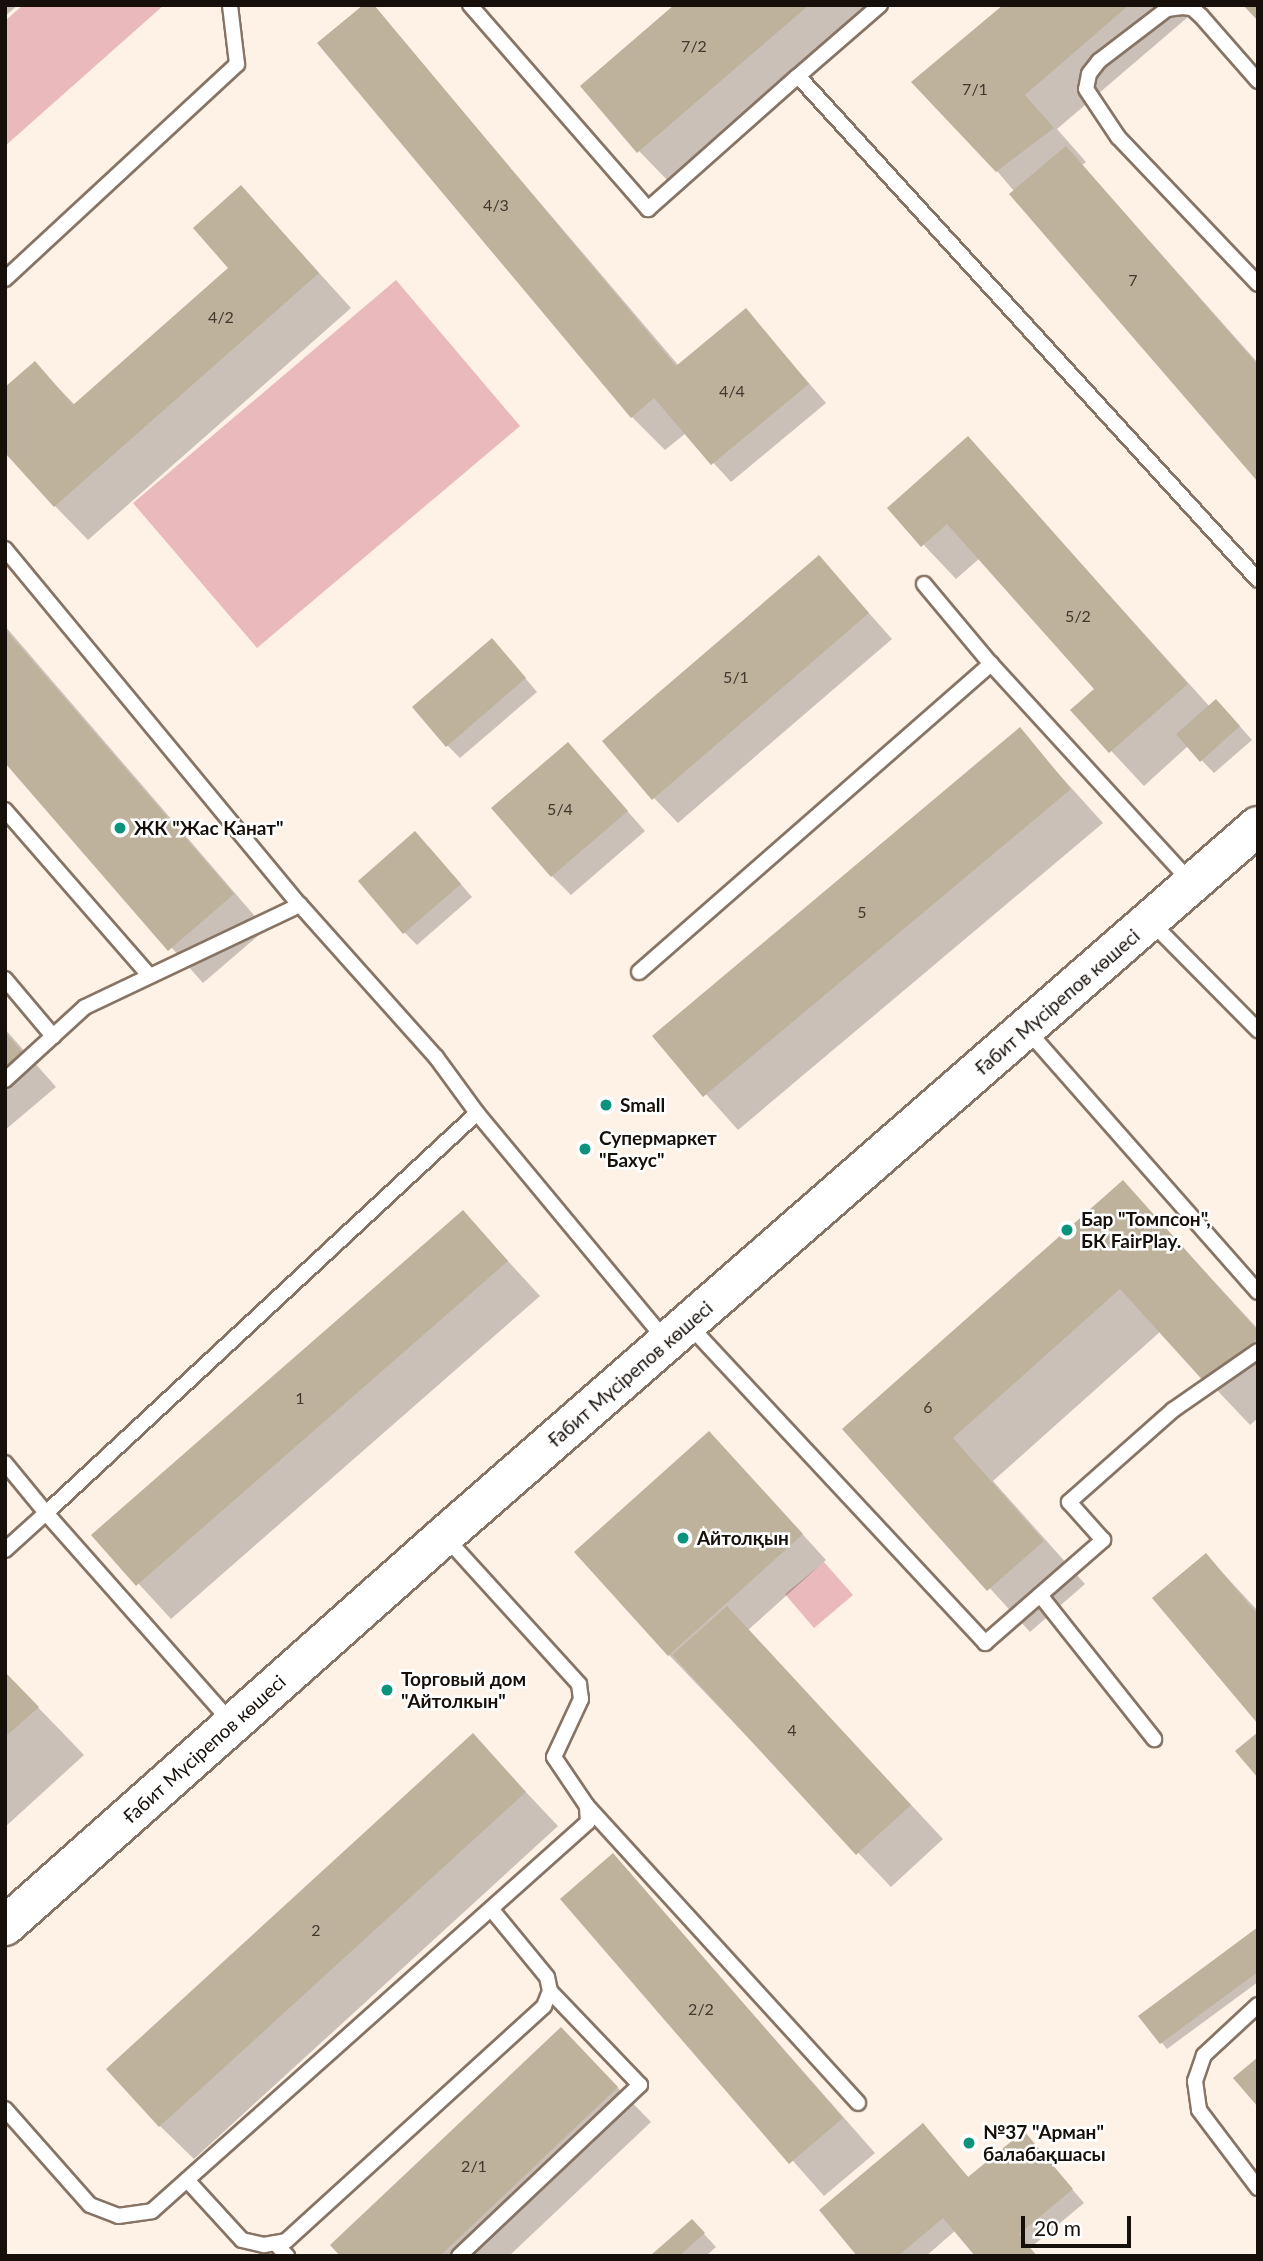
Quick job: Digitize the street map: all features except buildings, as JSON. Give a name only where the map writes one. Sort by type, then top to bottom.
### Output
[{"type":"street","name":"Ғабит Мүсірепов көшесі","points":[[5,1926],[444,1536],[1151,922],[1192,883],[1251,839]]},
{"type":"lane","points":[[5,279],[237,64],[230,5]]},
{"type":"lane","points":[[470,5],[648,209],[880,5]]},
{"type":"lane","points":[[1258,81],[1201,16],[1192,8],[1182,7],[1167,9],[1099,61],[1088,74],[1086,89],[1118,137],[1258,284]]},
{"type":"lane","points":[[798,76],[1258,580]]},
{"type":"lane","points":[[5,549],[300,905],[436,1056],[477,1113],[677,1333],[985,1643],[1103,1541],[1069,1502],[1173,1410],[1258,1351]]},
{"type":"lane","points":[[924,584],[991,664],[1192,883]]},
{"type":"lane","points":[[639,972],[991,664]]},
{"type":"lane","points":[[5,810],[150,976]]},
{"type":"lane","points":[[5,1080],[85,1007],[300,905]]},
{"type":"lane","points":[[1151,922],[1258,1030]]},
{"type":"lane","points":[[5,979],[53,1036]]},
{"type":"lane","points":[[1026,1028],[1258,1292]]},
{"type":"lane","points":[[5,1550],[477,1113]]},
{"type":"lane","points":[[5,1463],[46,1513],[233,1723]]},
{"type":"lane","points":[[444,1536],[579,1684],[580,1699],[554,1757],[587,1806],[858,2104]]},
{"type":"lane","points":[[1040,1595],[1154,1740]]},
{"type":"lane","points":[[5,2109],[90,2205],[118,2216],[152,2210],[574,1838],[588,1822],[587,1806]]},
{"type":"lane","points":[[459,2256],[640,2085],[550,1991],[547,1977],[492,1910]]},
{"type":"lane","points":[[187,2179],[242,2240],[275,2243],[286,2241],[500,2048],[544,2006],[550,1991]]},
{"type":"lane","points":[[1258,2005],[1204,2055],[1195,2081],[1199,2110],[1258,2188]]},
{"type":"lane","points":[[275,2243],[287,2256]]},
{"type":"shaded area","points":[[23,5],[164,5],[5,146],[5,21]]},
{"type":"shaded area","points":[[396,280],[520,426],[257,648],[133,503]]},
{"type":"shaded area","points":[[824,1562],[853,1595],[814,1628],[785,1594]]},
{"type":"place","name":"ЖК \"Жас Канат\"","points":[[120,828]]},
{"type":"place","name":"Small","points":[[606,1105]]},
{"type":"place","name":"Супермаркет \"Бахус\"","points":[[585,1149]]},
{"type":"place","name":"Бар \"Томпсон\", БК FairPlay.","points":[[1067,1230]]},
{"type":"place","name":"Айтолқын","points":[[683,1538]]},
{"type":"place","name":"Торговый дом \"Айтолкын\"","points":[[387,1690]]},
{"type":"place","name":"№37 \"Арман\" балабақшасы","points":[[969,2143]]}]
